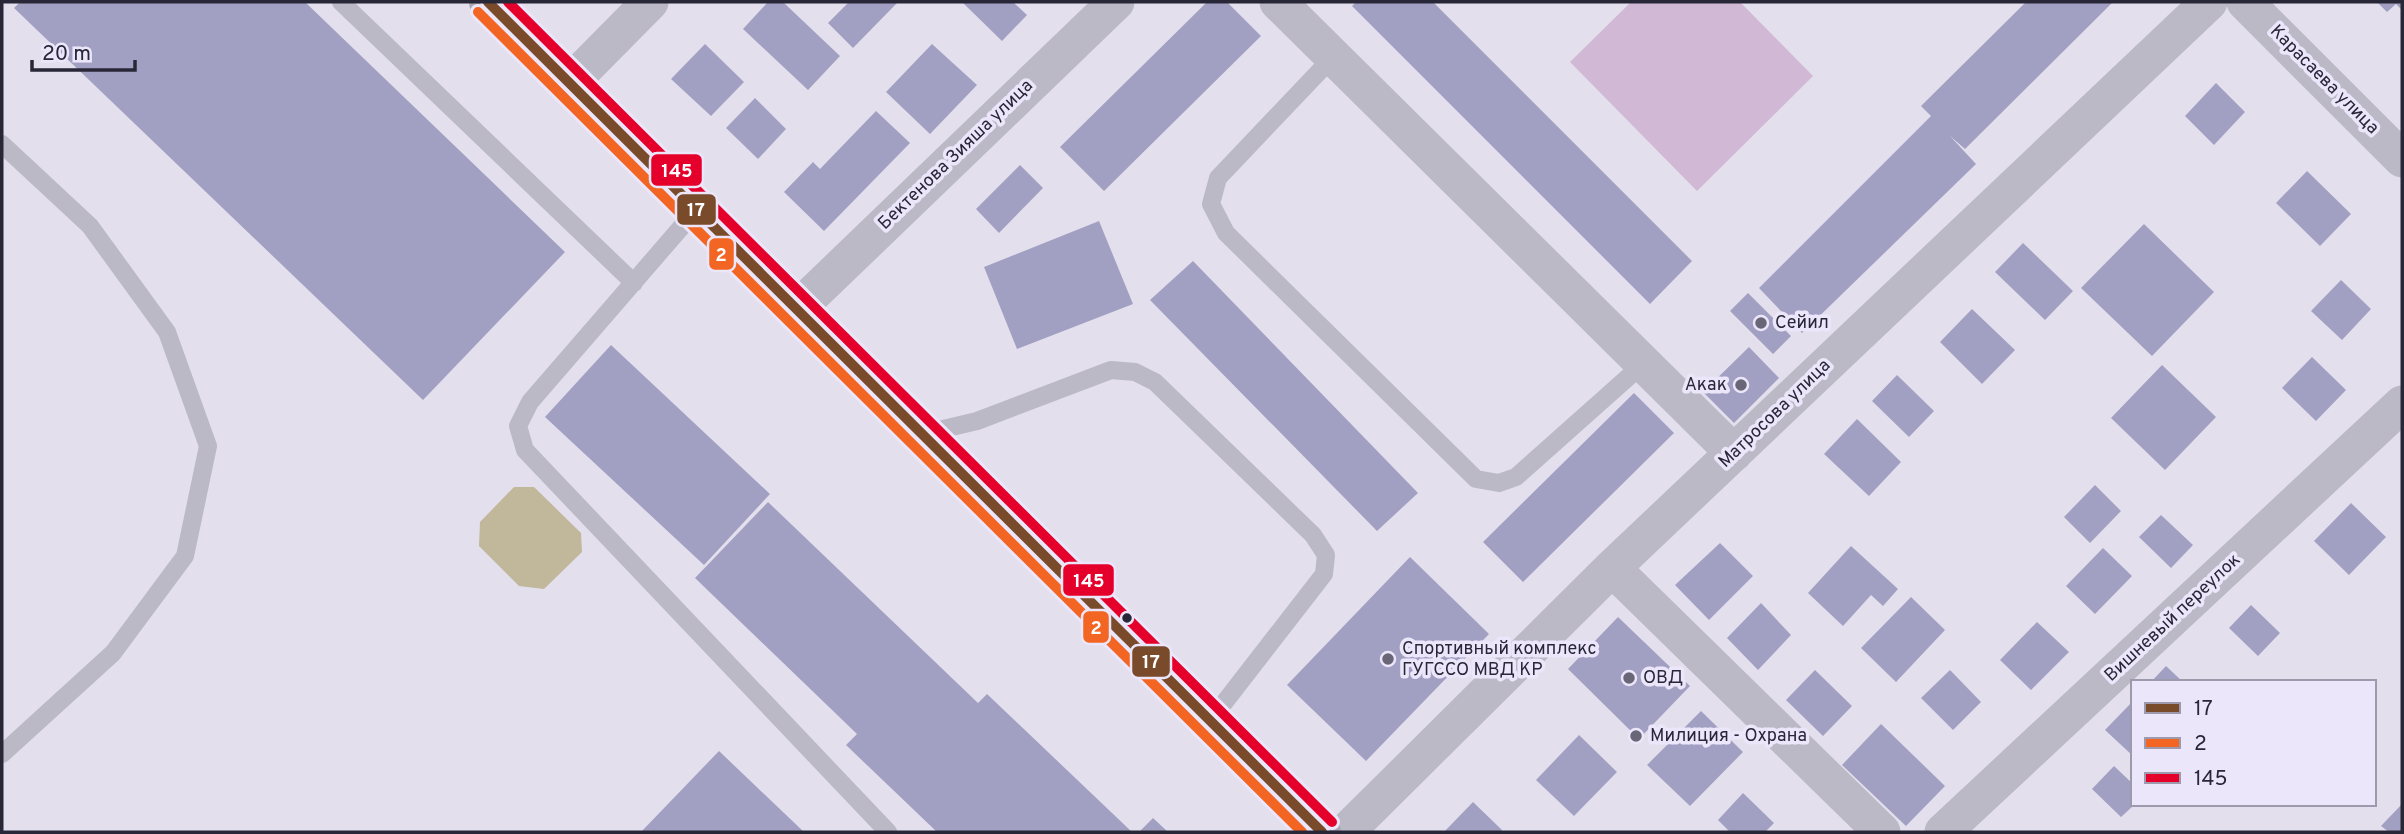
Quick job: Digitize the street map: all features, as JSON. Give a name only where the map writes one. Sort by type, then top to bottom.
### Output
[{"type":"main road","points":[[488,2],[1322,832]]},
{"type":"street","points":[[570,83],[650,2]]},
{"type":"street","name":"Бектенова Зияша улица","points":[[797,309],[1116,2]]},
{"type":"street","points":[[1278,2],[1734,453]]},
{"type":"street","name":"Матросова улица","points":[[1346,832],[1612,569],[2208,2]]},
{"type":"street","name":"Карасаева улица","points":[[2245,2],[2402,159]]},
{"type":"street","name":"Вишневый переулок","points":[[1943,832],[2402,404]]},
{"type":"street","points":[[1612,569],[1882,832]]},
{"type":"lane","points":[[341,2],[634,283]]},
{"type":"lane","points":[[1333,57],[1218,178],[1211,204],[1226,233],[1245,252],[1476,479],[1499,483],[1516,477],[1643,363]]},
{"type":"lane","points":[[2,144],[90,226],[167,331],[208,446],[185,556],[113,653],[2,754]]},
{"type":"lane","points":[[697,209],[530,402],[518,426],[525,450],[888,832]]},
{"type":"lane","points":[[922,434],[977,421],[1111,370],[1135,372],[1155,383],[1313,535],[1326,555],[1324,574],[1210,720]]},
{"type":"shaded area","points":[[1631,2],[1740,2],[1813,76],[1697,191],[1570,62]]},
{"type":"shaded area","points":[[514,487],[534,487],[581,533],[582,552],[544,589],[519,586],[479,546],[480,522]]},
{"type":"building","points":[[20,2],[305,2],[565,252],[423,400],[14,8]]},
{"type":"building","points":[[768,2],[783,2],[840,56],[808,90],[743,29]]},
{"type":"building","points":[[849,2],[898,2],[853,48],[828,23]]},
{"type":"building","points":[[962,2],[1013,2],[1027,15],[1002,41]]},
{"type":"building","points":[[1207,2],[1227,2],[1261,36],[1104,191],[1060,147]]},
{"type":"building","points":[[1356,2],[1433,2],[1692,261],[1650,304],[1352,6]]},
{"type":"building","points":[[2026,2],[2113,2],[1965,149],[1950,136],[1976,164],[1802,333],[1759,288],[1931,116],[1921,106]]},
{"type":"building","points":[[2377,2],[2402,2],[2402,10],[2396,4],[2387,12]]},
{"type":"building","points":[[705,44],[744,82],[711,116],[671,79]]},
{"type":"building","points":[[932,44],[977,85],[930,134],[886,92]]},
{"type":"building","points":[[2216,83],[2245,112],[2214,145],[2185,116]]},
{"type":"building","points":[[755,98],[786,129],[758,159],[726,128]]},
{"type":"building","points":[[876,111],[910,143],[824,231],[784,192],[813,162],[820,169]]},
{"type":"building","points":[[1020,165],[1043,188],[999,233],[976,209]]},
{"type":"building","points":[[2307,171],[2351,214],[2320,246],[2276,203]]},
{"type":"building","points":[[1099,221],[1133,304],[1017,349],[984,267]]},
{"type":"building","points":[[2144,224],[2214,292],[2152,356],[2081,288]]},
{"type":"building","points":[[2023,243],[2073,291],[2045,320],[1995,272]]},
{"type":"building","points":[[1193,261],[1418,493],[1377,531],[1150,300]]},
{"type":"building","points":[[2341,280],[2371,309],[2342,340],[2311,311]]},
{"type":"building","name":"Сейил","points":[[1748,293],[1791,336],[1773,354],[1730,311]]},
{"type":"building","points":[[1972,309],[2015,350],[1982,384],[1940,342]]},
{"type":"building","points":[[611,345],[770,494],[704,565],[545,417]]},
{"type":"building","name":"Акак","points":[[1749,347],[1779,378],[1734,423],[1703,392]]},
{"type":"building","points":[[2312,357],[2346,390],[2316,421],[2282,388]]},
{"type":"building","points":[[2162,365],[2216,417],[2165,470],[2111,418]]},
{"type":"building","points":[[1897,375],[1934,411],[1909,437],[1872,401]]},
{"type":"building","points":[[1634,393],[1674,433],[1523,582],[1483,542]]},
{"type":"building","points":[[1857,419],[1901,462],[1869,496],[1824,454]]},
{"type":"building","points":[[2095,485],[2121,511],[2090,543],[2064,517]]},
{"type":"building","points":[[768,502],[978,703],[987,694],[1132,832],[937,832],[846,745],[857,734],[695,578]]},
{"type":"building","points":[[2351,503],[2386,537],[2349,575],[2314,541]]},
{"type":"building","points":[[2161,515],[2193,545],[2171,568],[2139,537]]},
{"type":"building","points":[[1720,543],[1753,576],[1709,620],[1675,585]]},
{"type":"building","points":[[1851,546],[1898,589],[1883,606],[1871,595],[1843,626],[1808,593]]},
{"type":"building","points":[[2103,548],[2132,576],[2095,614],[2066,586]]},
{"type":"building","name":"Спортивный комплекс ГУГССО МВД КР","points":[[1410,557],[1489,634],[1366,761],[1287,685]]},
{"type":"building","points":[[1911,597],[1945,630],[1896,682],[1861,648]]},
{"type":"building","points":[[1761,603],[1791,635],[1758,670],[1727,638]]},
{"type":"building","points":[[2251,605],[2280,633],[2258,656],[2229,628]]},
{"type":"building","name":"ОВД","points":[[1618,617],[1690,686],[1639,739],[1568,669]]},
{"type":"building","points":[[2037,622],[2069,652],[2031,690],[2000,660]]},
{"type":"building","points":[[2166,666],[2181,680],[2153,680]]},
{"type":"building","points":[[1815,670],[1852,706],[1823,736],[1786,700]]},
{"type":"building","points":[[1950,670],[1981,702],[1953,730],[1921,698]]},
{"type":"building","points":[[2131,703],[2131,754],[2105,730]]},
{"type":"building","points":[[1701,711],[1743,752],[1690,806],[1647,765]]},
{"type":"building","points":[[1881,724],[1945,786],[1906,826],[1842,765]]},
{"type":"building","points":[[1579,735],[1617,772],[1574,816],[1536,780]]},
{"type":"building","points":[[719,751],[804,832],[641,832]]},
{"type":"building","points":[[2114,766],[2131,782],[2133,806],[2121,817],[2092,789]]},
{"type":"building","points":[[1743,793],[1774,823],[1765,832],[1730,832],[1718,820]]},
{"type":"building","points":[[1473,802],[1502,830],[1444,832]]},
{"type":"building","points":[[2402,804],[2402,832],[2389,832],[2381,826]]},
{"type":"building","points":[[1153,818],[1168,832],[1139,832]]},
{"type":"transit line","name":"17","points":[[488,2],[1322,832]]},
{"type":"transit line","name":"145","points":[[508,2],[1332,822]]},
{"type":"transit line","name":"2","points":[[478,12],[1302,832]]},
{"type":"place","name":"Сейил","points":[[1761,323]]},
{"type":"place","name":"Акак","points":[[1741,385]]},
{"type":"place","name":"Спортивный комплекс ГУГССО МВД КР","points":[[1388,659]]},
{"type":"place","name":"ОВД","points":[[1629,678]]},
{"type":"place","name":"Милиция - Охрана","points":[[1636,736]]}]
